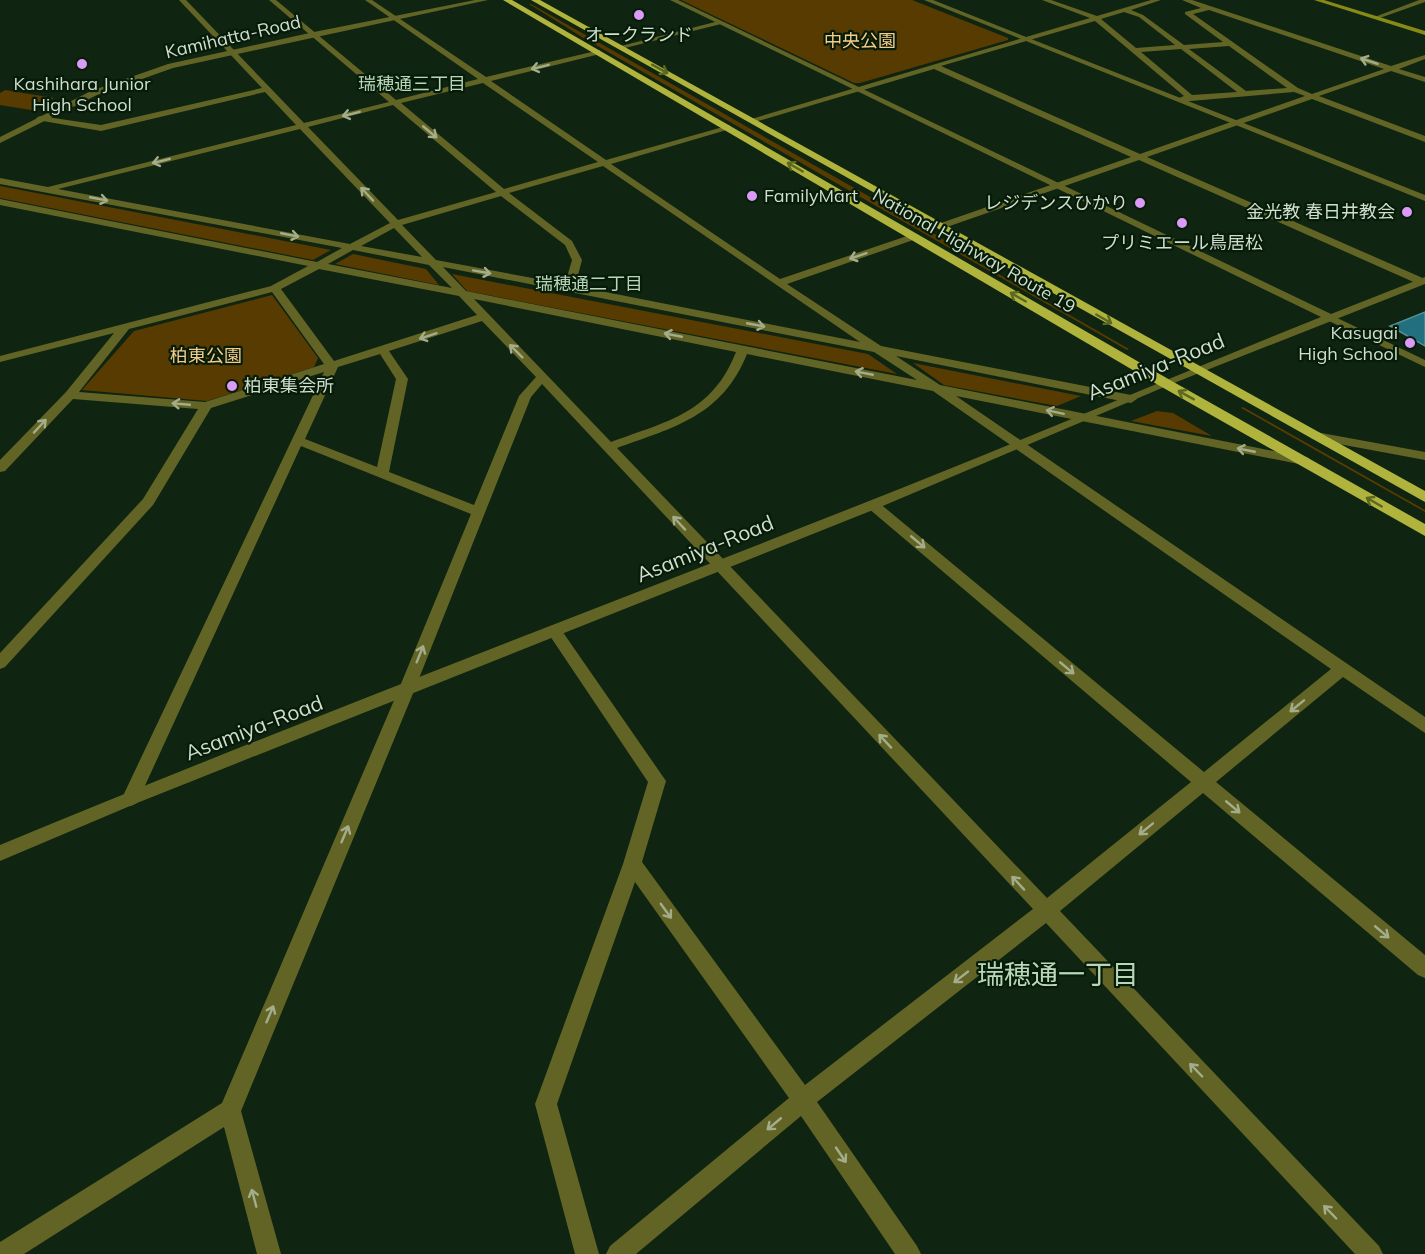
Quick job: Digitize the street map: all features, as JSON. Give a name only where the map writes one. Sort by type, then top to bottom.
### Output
[{"type":"highway","name":"National Highway Route 19","points":[[507,0],[1165,383],[1425,531]]},
{"type":"highway","name":"National Highway Route 19","points":[[535,0],[1425,497]]},
{"type":"main road","points":[[1317,0],[1425,33]]},
{"type":"street","points":[[182,0],[609,447],[1045,912],[1371,1254]]},
{"type":"street","points":[[272,0],[503,193],[569,243],[577,260],[569,288]]},
{"type":"street","points":[[368,0],[779,283],[1020,444],[1425,726]]},
{"type":"street","name":"Kamihatta-Road","points":[[0,140],[40,118],[118,83],[171,66],[314,34],[485,0]]},
{"type":"street","points":[[673,0],[1425,364]]},
{"type":"street","points":[[927,0],[1425,198]]},
{"type":"street","points":[[1045,0],[1096,18],[1190,97]]},
{"type":"street","points":[[752,120],[1158,0]]},
{"type":"street","points":[[1185,0],[1425,80]]},
{"type":"street","points":[[1375,18],[1425,0]]},
{"type":"street","points":[[1209,8],[1187,13],[1295,90],[1425,138]]},
{"type":"street","points":[[1125,10],[1141,16],[1245,94]]},
{"type":"street","points":[[621,47],[719,23]]},
{"type":"street","points":[[1134,50],[1230,44]]},
{"type":"street","points":[[46,189],[597,52]]},
{"type":"street","points":[[941,226],[1425,57]]},
{"type":"street","points":[[934,66],[1424,281]]},
{"type":"street","points":[[40,118],[100,128],[267,89]]},
{"type":"street","points":[[1181,101],[1190,97],[1295,90]]},
{"type":"street","points":[[0,359],[275,288],[395,224],[727,127]]},
{"type":"street","points":[[0,181],[569,288],[1131,399]]},
{"type":"street","points":[[0,210],[5,203],[1304,461]]},
{"type":"street","points":[[779,283],[913,237]]},
{"type":"street","name":"Asamiya-Road","points":[[0,853],[131,798],[873,505],[1165,383],[1198,372],[1424,281]]},
{"type":"street","points":[[275,288],[332,367]]},
{"type":"street","points":[[69,395],[206,406],[483,317]]},
{"type":"street","points":[[0,468],[69,395],[125,327]]},
{"type":"street","points":[[609,447],[699,410],[718,394],[734,371],[743,349]]},
{"type":"street","points":[[382,474],[402,379],[383,350]]},
{"type":"street","points":[[131,798],[332,367]]},
{"type":"street","points":[[3,1254],[230,1111],[406,691],[525,396],[542,377]]},
{"type":"street","points":[[0,663],[148,502],[206,406]]},
{"type":"street","points":[[1316,436],[1425,456]]},
{"type":"street","points":[[299,441],[477,511]]},
{"type":"street","points":[[873,505],[1425,968]]},
{"type":"street","points":[[555,632],[657,781],[632,864],[546,1104],[587,1254]]},
{"type":"street","points":[[618,1254],[803,1100],[1045,912],[1342,669]]},
{"type":"street","points":[[632,864],[803,1100],[909,1254]]},
{"type":"street","points":[[230,1111],[269,1254]]},
{"type":"green space","name":"中央公園","points":[[681,0],[912,0],[1008,38],[1008,40],[854,83]]},
{"type":"green space","points":[[529,4],[930,231],[979,263],[1129,349],[1127,350],[582,37]]},
{"type":"green space","points":[[5,90],[54,98],[31,110],[0,105],[0,93]]},
{"type":"green space","points":[[0,186],[331,250],[313,260],[0,198]]},
{"type":"green space","points":[[353,254],[426,269],[439,285],[335,264]]},
{"type":"green space","points":[[452,274],[868,354],[897,374],[467,291]]},
{"type":"green space","name":"柏東公園","points":[[272,295],[318,358],[314,367],[207,401],[82,390],[134,331]]},
{"type":"green space","points":[[913,363],[1081,396],[1057,406],[944,385]]},
{"type":"green space","points":[[1243,407],[1425,510],[1425,512],[1241,408]]},
{"type":"green space","points":[[1157,411],[1173,413],[1212,436],[1131,421]]},
{"type":"water","points":[[1425,312],[1425,346],[1390,326]]},
{"type":"place","name":"オークランド","points":[[639,15]]},
{"type":"place","name":"Kashihara Junior High School","points":[[82,64]]},
{"type":"place","name":"FamilyMart","points":[[752,196]]},
{"type":"place","name":"レジデンスひかり","points":[[1140,203]]},
{"type":"place","name":"金光教 春日井教会","points":[[1407,212]]},
{"type":"place","name":"プリミエール鳥居松","points":[[1182,223]]},
{"type":"place","name":"Kasugai High School","points":[[1410,343]]},
{"type":"place","name":"柏東集会所","points":[[232,386]]},
{"type":"district","name":"瑞穂通三丁目","points":[[412,84]]},
{"type":"district","name":"瑞穂通二丁目","points":[[589,284]]},
{"type":"district","name":"瑞穂通一丁目","points":[[1058,975]]}]
